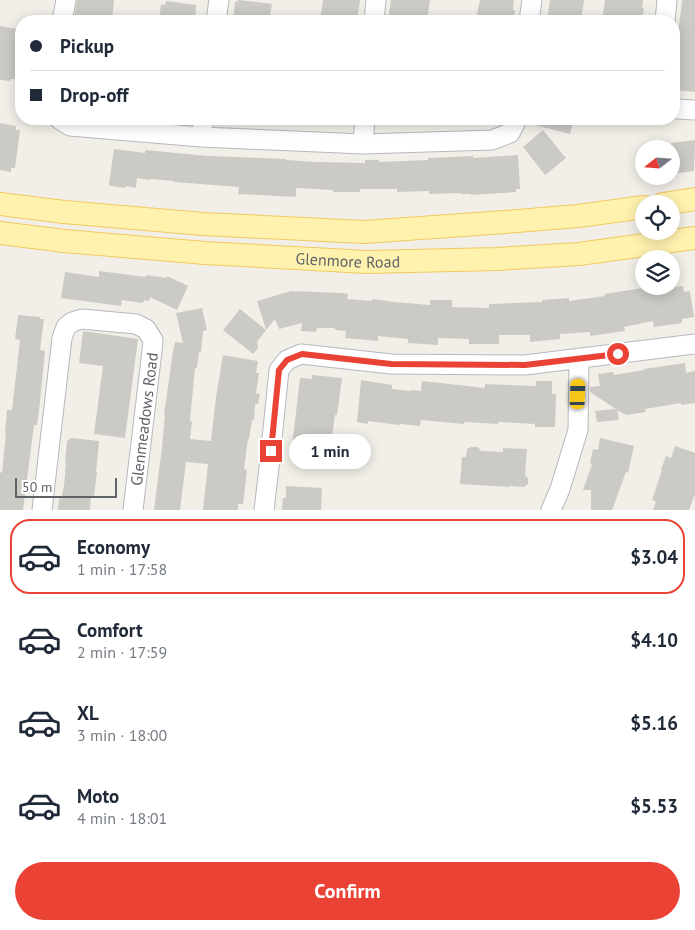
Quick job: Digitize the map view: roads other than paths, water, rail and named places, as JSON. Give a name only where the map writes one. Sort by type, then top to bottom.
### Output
[{"type":"main road","points":[[680,201],[695,199]]},
{"type":"main road","name":"Glenmore Road","points":[[0,204],[64,212],[203,224],[364,232],[578,216],[635,207]]},
{"type":"main road","name":"Glenmore Road","points":[[0,233],[64,241],[205,253],[367,262],[497,259],[579,254],[695,238]]},
{"type":"street","points":[[63,15],[66,0]]},
{"type":"street","points":[[217,15],[218,0]]},
{"type":"street","points":[[375,15],[376,0]]},
{"type":"street","points":[[530,15],[532,0]]},
{"type":"street","points":[[666,15],[667,0]]},
{"type":"street","points":[[680,109],[695,110]]},
{"type":"street","points":[[68,125],[201,137],[363,144],[492,140],[510,133],[514,125]]},
{"type":"street","points":[[201,137],[203,125]]},
{"type":"street","points":[[363,144],[365,125]]},
{"type":"street","name":"Glenmeadows Road","points":[[42,510],[62,338],[66,327],[72,322],[82,319],[136,324],[146,329],[152,340],[133,510]]},
{"type":"street","points":[[264,510],[279,370],[287,360],[302,354],[391,364],[525,365],[695,344]]},
{"type":"street","points":[[551,510],[560,489],[578,430],[580,359]]}]
